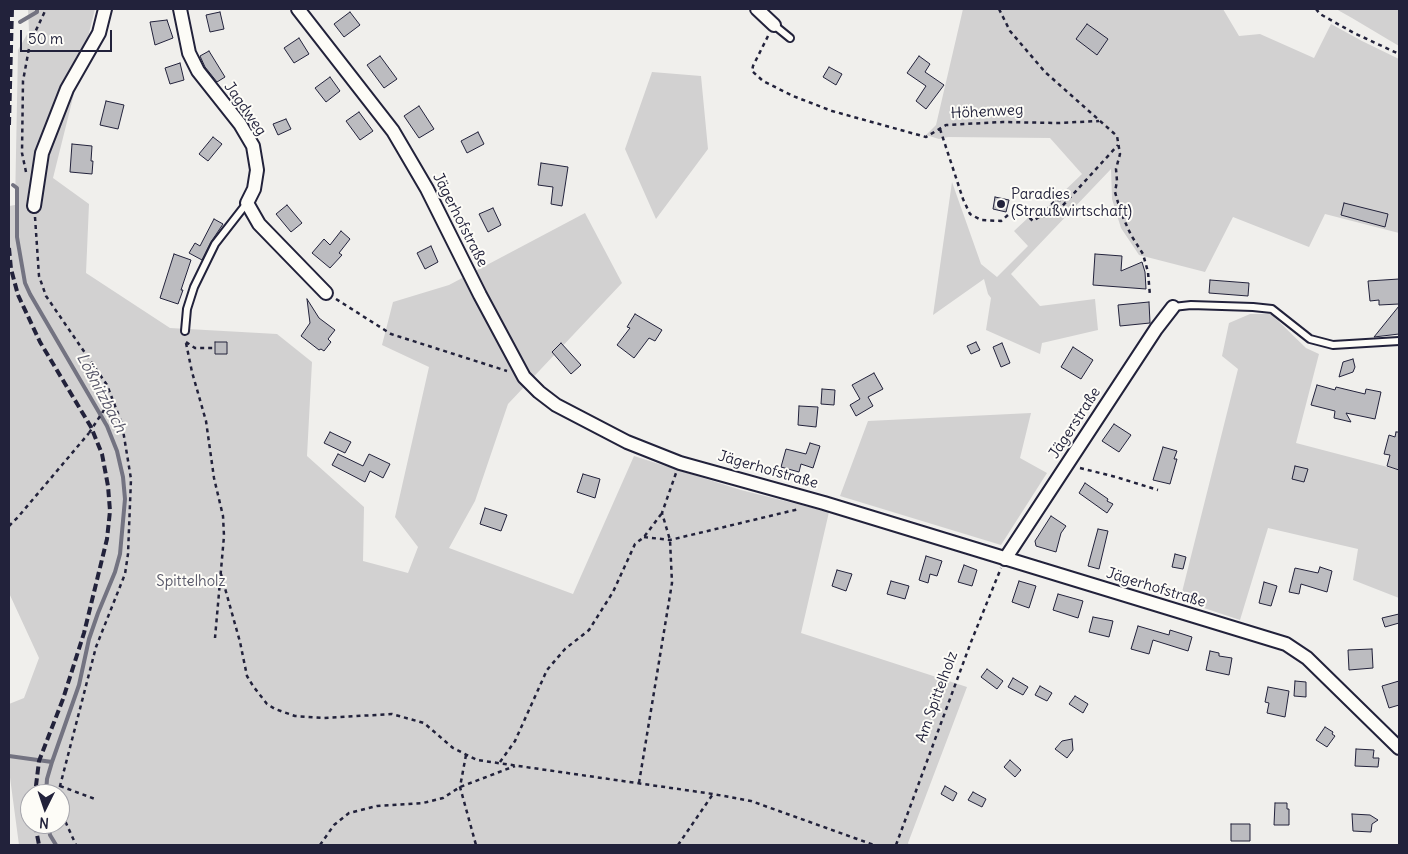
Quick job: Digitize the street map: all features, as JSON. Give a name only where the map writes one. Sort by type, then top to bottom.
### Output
[{"type":"street","points":[[34,206],[42,153],[67,89],[99,33],[105,9]]},
{"type":"street","name":"Jagdweg","points":[[180,9],[188,53],[198,71],[240,124],[253,146],[257,170],[254,189],[247,202]]},
{"type":"street","name":"Jägerhofstraße","points":[[298,9],[393,131],[427,189],[480,296],[524,376],[539,392],[556,405],[628,442],[680,462],[824,503],[1286,644],[1307,658],[1399,748]]},
{"type":"street","points":[[757,9],[774,24]]},
{"type":"street","points":[[247,202],[259,224],[326,292]]},
{"type":"street","name":"Jägerstraße","points":[[1005,559],[1156,329],[1173,307]]},
{"type":"lane","points":[[774,24],[790,38]]},
{"type":"lane","points":[[186,331],[188,310],[194,287],[215,244],[247,202]]},
{"type":"lane","points":[[1173,307],[1191,305],[1253,306],[1272,309],[1310,339],[1332,345],[1399,341]]},
{"type":"path","points":[[28,179],[22,153],[23,81],[30,43],[46,9]]},
{"type":"path","points":[[999,9],[1010,31],[1046,72],[1117,136],[1120,154],[1116,169],[1117,181],[1115,192],[1124,220],[1143,254],[1148,272],[1150,296]]},
{"type":"path","points":[[1316,9],[1320,14],[1354,33],[1399,54]]},
{"type":"path","name":"Höhenweg","points":[[774,24],[752,71],[764,81],[793,96],[832,111],[926,137],[946,125],[1003,122],[1058,123],[1099,120]]},
{"type":"path","points":[[940,129],[963,199],[970,214],[982,220],[1000,221],[1010,212],[1019,208],[1033,221],[1056,200],[1061,200],[1065,203]]},
{"type":"path","points":[[1039,217],[1055,214],[1118,145]]},
{"type":"path","points":[[34,206],[39,276],[46,296],[107,385],[122,424],[131,479],[128,554],[125,574],[96,647],[61,784]]},
{"type":"path","points":[[326,292],[391,334],[524,376]]},
{"type":"path","points":[[186,331],[186,343],[206,421],[214,478],[223,516],[224,536],[215,638]]},
{"type":"path","points":[[186,343],[195,348],[213,348]]},
{"type":"path","points":[[9,526],[89,433],[106,407],[113,404]]},
{"type":"path","points":[[500,763],[515,741],[547,670],[566,649],[589,630],[613,592],[635,544],[644,537],[662,513],[680,462]]},
{"type":"path","points":[[1067,465],[1158,490]]},
{"type":"path","points":[[644,537],[670,540],[805,508]]},
{"type":"path","points":[[639,783],[672,582],[670,540],[662,513]]},
{"type":"path","name":"Am Spittelholz","points":[[896,845],[971,642],[1005,559]]},
{"type":"path","points":[[221,574],[240,642],[247,676],[267,704],[275,709],[295,716],[332,718],[392,714],[408,717],[424,723],[452,748],[477,760],[751,801],[874,845]]},
{"type":"path","points":[[466,755],[460,787],[476,845]]},
{"type":"path","points":[[320,845],[334,825],[349,814],[377,806],[423,803],[442,798],[460,787],[516,765]]},
{"type":"path","points":[[70,790],[95,800]]},
{"type":"path","points":[[678,845],[713,794]]},
{"type":"path","points":[[70,832],[76,845]]},
{"type":"green space","name":"Spittelholz","points":[[28,9],[95,9],[53,178],[89,204],[86,273],[170,328],[277,334],[312,362],[307,456],[364,507],[363,561],[408,573],[418,547],[395,517],[429,367],[382,345],[393,302],[449,285],[585,213],[622,283],[508,404],[475,501],[449,548],[573,594],[634,456],[741,490],[829,512],[801,633],[967,687],[908,843],[909,845],[19,845],[9,770],[9,704],[24,698],[39,658],[9,593],[9,206],[15,205],[18,50],[29,31]]},
{"type":"green space","points":[[963,9],[1223,9],[1239,36],[1260,34],[1314,58],[1331,24],[1399,59],[1399,233],[1325,214],[1309,247],[1233,217],[1205,272],[1139,255],[1121,228],[1112,199],[1111,169],[1011,274],[1040,306],[1095,299],[1098,330],[1042,343],[1040,354],[986,330],[991,298],[984,279],[933,315],[952,182],[981,264],[997,277],[1028,246],[1014,231],[1030,216],[1034,220],[1082,174],[1050,138],[948,137],[939,139],[926,135],[936,125]]},
{"type":"green space","points":[[1336,9],[1399,9],[1399,46],[1352,18]]},
{"type":"green space","points":[[652,72],[701,76],[708,149],[656,219],[625,149]]},
{"type":"green space","points":[[1250,314],[1271,314],[1306,348],[1319,354],[1296,443],[1399,470],[1399,598],[1353,580],[1358,549],[1268,528],[1240,620],[1180,600],[1238,369],[1222,356],[1229,323]]},
{"type":"green space","points":[[1031,413],[1020,458],[1047,473],[1001,545],[840,496],[868,421]]},
{"type":"building","points":[[220,12],[224,29],[210,32],[206,15]]},
{"type":"building","points":[[350,12],[360,25],[344,37],[334,24]]},
{"type":"building","points":[[167,20],[173,38],[155,45],[150,22]]},
{"type":"building","points":[[1087,24],[1108,39],[1097,55],[1076,39]]},
{"type":"building","points":[[299,38],[309,54],[294,63],[284,48]]},
{"type":"building","points":[[209,51],[225,77],[217,82],[205,67],[200,56]]},
{"type":"building","points":[[380,56],[397,79],[384,88],[367,65]]},
{"type":"building","points":[[919,56],[930,64],[925,72],[944,85],[926,109],[916,101],[926,86],[907,73]]},
{"type":"building","points":[[180,63],[184,80],[170,84],[165,68]]},
{"type":"building","points":[[829,67],[842,74],[836,85],[823,77]]},
{"type":"building","points":[[330,77],[340,91],[326,102],[315,88]]},
{"type":"building","points":[[106,101],[124,105],[118,129],[100,125]]},
{"type":"building","points":[[419,106],[434,129],[419,138],[404,116]]},
{"type":"building","points":[[359,112],[373,131],[360,140],[346,121]]},
{"type":"building","points":[[286,119],[291,129],[278,135],[273,124]]},
{"type":"building","points":[[478,132],[484,144],[467,153],[461,141]]},
{"type":"building","points":[[213,137],[222,144],[208,161],[199,154]]},
{"type":"building","points":[[72,144],[92,146],[92,174],[70,172]]},
{"type":"building","points":[[541,163],[568,167],[562,206],[551,204],[553,187],[538,185]]},
{"type":"building","name":"Paradies (Straußwirtschaft)","points":[[995,197],[1009,200],[1006,212],[993,209]]},
{"type":"building","points":[[1344,203],[1388,214],[1385,227],[1341,215]]},
{"type":"building","points":[[287,205],[302,223],[291,232],[276,214]]},
{"type":"building","points":[[493,208],[501,225],[488,232],[479,214]]},
{"type":"building","points":[[214,219],[223,224],[202,260],[189,253],[195,243],[200,246]]},
{"type":"building","points":[[341,231],[350,239],[339,253],[342,255],[330,268],[312,253],[324,239],[330,245]]},
{"type":"building","points":[[431,246],[438,262],[425,269],[417,253]]},
{"type":"building","points":[[174,254],[191,260],[178,304],[160,298]]},
{"type":"building","points":[[1095,254],[1122,256],[1121,271],[1142,262],[1145,272],[1146,289],[1093,285]]},
{"type":"building","points":[[1399,279],[1399,304],[1379,305],[1379,300],[1370,301],[1368,281]]},
{"type":"building","points":[[1210,280],[1249,283],[1248,296],[1209,293]]},
{"type":"building","points":[[307,299],[319,318],[335,330],[328,339],[331,342],[324,351],[319,350],[301,336],[310,323]]},
{"type":"building","points":[[1149,302],[1150,323],[1120,326],[1118,305]]},
{"type":"building","points":[[1399,306],[1399,334],[1374,337]]},
{"type":"building","points":[[635,314],[662,330],[655,341],[649,338],[634,358],[617,345],[630,328],[627,327]]},
{"type":"building","points":[[215,342],[227,342],[227,354],[215,354]]},
{"type":"building","points":[[976,342],[980,350],[971,354],[967,346]]},
{"type":"building","points":[[561,343],[581,365],[571,374],[552,352]]},
{"type":"building","points":[[1002,343],[1010,363],[1001,367],[993,347]]},
{"type":"building","points":[[1073,347],[1093,360],[1081,379],[1061,367]]},
{"type":"building","points":[[1353,359],[1355,367],[1353,372],[1339,377],[1343,362]]},
{"type":"building","points":[[874,373],[883,389],[868,397],[873,406],[856,416],[850,405],[860,399],[852,385]]},
{"type":"building","points":[[1317,385],[1335,390],[1336,387],[1365,394],[1366,389],[1381,392],[1375,419],[1346,413],[1351,422],[1334,418],[1335,411],[1311,405]]},
{"type":"building","points":[[822,389],[835,390],[834,405],[821,404]]},
{"type":"building","points":[[799,406],[818,407],[816,427],[798,425]]},
{"type":"building","points":[[1114,424],[1131,435],[1119,452],[1102,441]]},
{"type":"building","points":[[330,432],[351,442],[345,453],[324,443]]},
{"type":"building","points":[[1396,432],[1399,432],[1399,470],[1387,466],[1390,455],[1384,454],[1389,435],[1395,437]]},
{"type":"building","points":[[810,443],[820,446],[813,468],[801,464],[799,472],[781,467],[786,449],[806,454]]},
{"type":"building","points":[[1163,447],[1177,451],[1174,459],[1177,459],[1170,484],[1153,480]]},
{"type":"building","points":[[338,454],[363,466],[369,454],[390,464],[383,478],[370,471],[365,482],[332,465]]},
{"type":"building","points":[[1295,466],[1308,469],[1304,482],[1292,479]]},
{"type":"building","points":[[583,474],[600,479],[595,498],[577,492]]},
{"type":"building","points":[[1085,483],[1113,504],[1107,513],[1079,493]]},
{"type":"building","points":[[485,508],[507,515],[501,531],[480,524]]},
{"type":"building","points":[[1051,516],[1066,526],[1061,533],[1056,552],[1036,546],[1035,541]]},
{"type":"building","points":[[1098,529],[1108,531],[1099,569],[1088,566]]},
{"type":"building","points":[[1175,554],[1186,557],[1183,569],[1172,567]]},
{"type":"building","points":[[926,556],[942,561],[937,576],[930,574],[928,583],[919,580]]},
{"type":"building","points":[[964,565],[977,570],[972,586],[958,582]]},
{"type":"building","points":[[1320,567],[1332,571],[1327,592],[1301,584],[1299,594],[1289,592],[1295,568],[1318,573]]},
{"type":"building","points":[[837,570],[852,574],[846,591],[832,586]]},
{"type":"building","points":[[891,581],[909,586],[905,599],[887,594]]},
{"type":"building","points":[[1019,581],[1036,586],[1029,608],[1012,602]]},
{"type":"building","points":[[1264,582],[1277,586],[1271,606],[1259,603]]},
{"type":"building","points":[[1058,594],[1083,601],[1078,618],[1053,610]]},
{"type":"building","points":[[1399,614],[1399,623],[1385,627],[1382,618]]},
{"type":"building","points":[[1093,617],[1113,621],[1109,637],[1089,632]]},
{"type":"building","points":[[1138,626],[1169,635],[1170,630],[1192,637],[1188,651],[1153,640],[1149,654],[1131,649]]},
{"type":"building","points":[[1372,649],[1373,668],[1349,670],[1348,650]]},
{"type":"building","points":[[1210,651],[1219,653],[1219,656],[1232,658],[1229,675],[1206,670]]},
{"type":"building","points":[[987,669],[1003,681],[997,689],[981,677]]},
{"type":"building","points":[[1013,678],[1028,687],[1023,695],[1008,687]]},
{"type":"building","points":[[1295,681],[1306,682],[1306,697],[1294,696]]},
{"type":"building","points":[[1399,681],[1399,705],[1389,708],[1382,686]]},
{"type":"building","points":[[1040,686],[1052,693],[1047,701],[1035,695]]},
{"type":"building","points":[[1268,687],[1289,691],[1285,717],[1267,713],[1269,703],[1265,702]]},
{"type":"building","points":[[1075,696],[1088,704],[1083,713],[1069,704]]},
{"type":"building","points":[[1325,727],[1333,732],[1332,734],[1335,736],[1327,747],[1316,740]]},
{"type":"building","points":[[1072,739],[1073,750],[1067,758],[1055,749],[1062,741]]},
{"type":"building","points":[[1356,749],[1374,750],[1373,758],[1379,758],[1378,767],[1355,766]]},
{"type":"building","points":[[1010,760],[1021,770],[1015,777],[1004,767]]},
{"type":"building","points":[[945,786],[957,793],[953,801],[941,794]]},
{"type":"building","points":[[973,792],[986,799],[982,807],[968,800]]},
{"type":"building","points":[[1275,803],[1287,803],[1289,825],[1274,825]]},
{"type":"building","points":[[1352,814],[1370,815],[1378,820],[1372,824],[1371,832],[1353,831]]},
{"type":"building","points":[[1231,824],[1250,824],[1250,841],[1231,841]]},
{"type":"waterway","name":"Lößnitzbach","points":[[20,22],[37,12],[37,9]]},
{"type":"waterway","name":"Lößnitzbach","points":[[13,185],[17,188],[17,237],[25,283],[107,426],[117,451],[123,477],[125,499],[120,554],[89,639],[79,685],[52,762],[47,784]]},
{"type":"waterway","points":[[9,756],[52,762]]},
{"type":"waterway","name":"Lößnitzbach","points":[[50,834],[56,845]]},
{"type":"railway","points":[[9,125],[12,9]]},
{"type":"railway","points":[[9,248],[11,269],[18,295],[40,342],[91,427],[102,454],[110,511],[107,539],[84,633],[63,699],[39,761],[36,784]]},
{"type":"railway","points":[[37,834],[39,845]]},
{"type":"place","name":"Paradies (Straußwirtschaft)","points":[[1001,204]]}]
